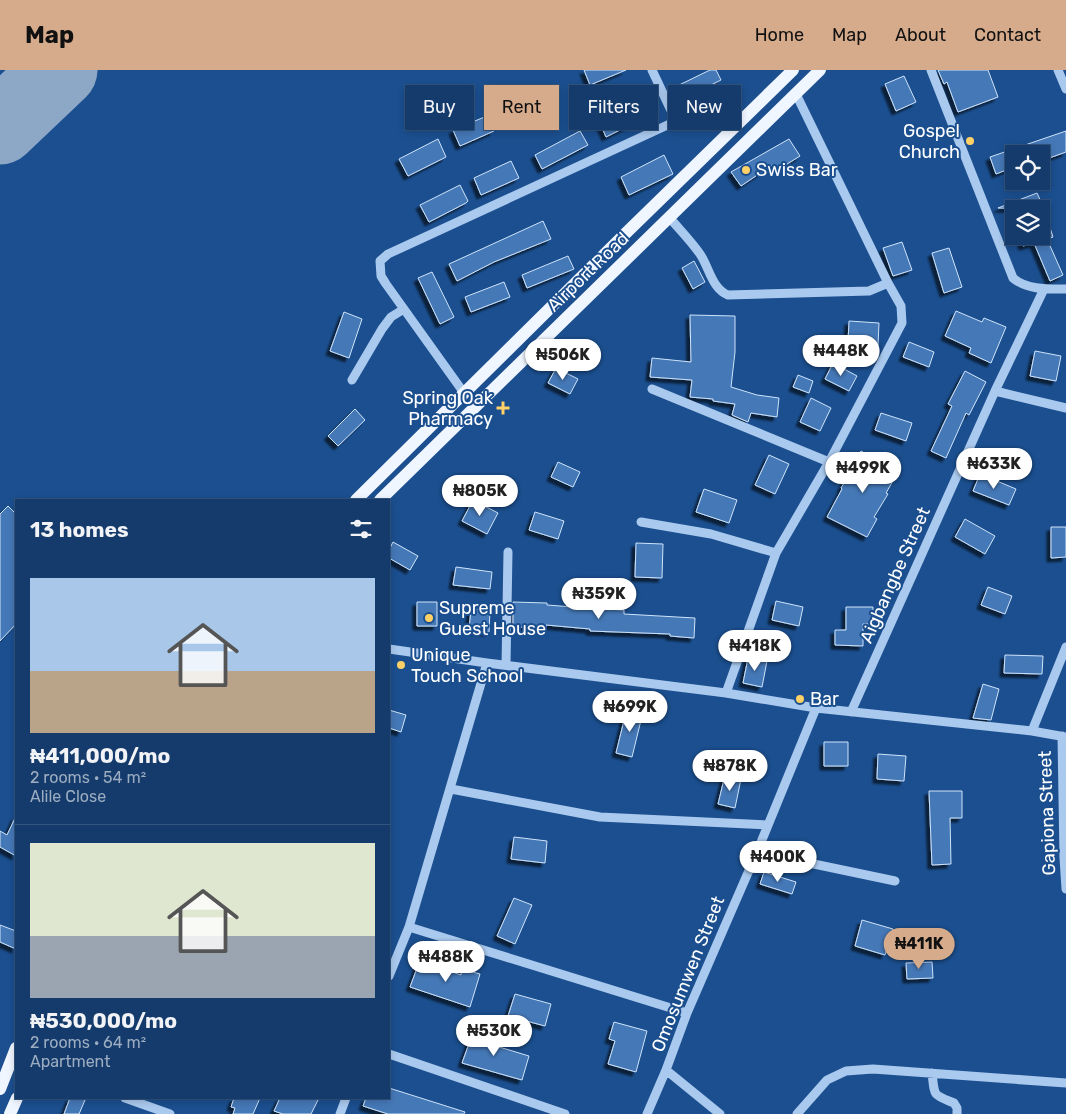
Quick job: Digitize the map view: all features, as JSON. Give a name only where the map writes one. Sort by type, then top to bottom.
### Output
[{"type":"main road","name":"Airport Road","points":[[357,499],[794,70]]},
{"type":"main road","name":"Airport Road","points":[[381,499],[820,70]]},
{"type":"main road","points":[[404,453],[415,465]]},
{"type":"main road","points":[[0,1089],[4,1065],[15,1049]]},
{"type":"main road","points":[[10,1114],[17,1099]]},
{"type":"street","points":[[652,70],[668,104]]},
{"type":"street","points":[[931,70],[1012,278],[1020,284],[1044,289],[1066,289]]},
{"type":"street","points":[[1058,70],[1066,89]]},
{"type":"street","points":[[726,693],[776,553],[829,462],[902,323],[901,306],[796,94]]},
{"type":"street","points":[[464,393],[381,276],[380,261],[388,254],[668,125]]},
{"type":"street","points":[[669,217],[700,254],[717,287],[728,296],[869,291],[888,283]]},
{"type":"street","name":"Aigbangbe Street","points":[[851,712],[995,391],[1044,289]]},
{"type":"street","points":[[352,380],[382,329],[391,317],[404,309]]},
{"type":"street","points":[[652,389],[829,462]]},
{"type":"street","points":[[995,391],[1066,408]]},
{"type":"street","points":[[641,522],[711,534],[776,553]]},
{"type":"street","points":[[506,665],[508,552]]},
{"type":"street","points":[[1032,731],[1066,647]]},
{"type":"street","points":[[390,649],[726,693],[816,708],[1032,731],[1064,737]]},
{"type":"street","points":[[390,973],[408,928],[487,663]]},
{"type":"street","name":"Omosumwen Street","points":[[647,1114],[687,1014],[757,852],[816,708]]},
{"type":"street","name":"Gapiona Street","points":[[1064,737],[1064,858],[1066,889]]},
{"type":"street","points":[[451,789],[600,817],[767,825]]},
{"type":"street","points":[[757,852],[895,881]]},
{"type":"street","points":[[408,928],[687,1014]]},
{"type":"street","points":[[390,1054],[565,1114]]},
{"type":"street","points":[[797,1114],[827,1080],[846,1071],[873,1069],[1066,1082]]},
{"type":"street","points":[[666,1070],[720,1114]]},
{"type":"street","points":[[932,1073],[934,1094],[939,1098],[954,1103],[957,1114]]},
{"type":"street","points":[[128,1099],[170,1114]]},
{"type":"street","points":[[340,1114],[346,1099]]},
{"type":"building","points":[[584,70],[626,70],[590,85]]},
{"type":"building","points":[[710,70],[716,70],[721,80],[711,85],[679,85]]},
{"type":"building","points":[[938,70],[988,70],[998,97],[958,112],[947,82],[944,84]]},
{"type":"building","points":[[904,76],[916,102],[896,111],[885,84]]},
{"type":"building","points":[[484,117],[484,130],[494,131],[460,146],[453,130],[474,130],[474,121]]},
{"type":"building","points":[[603,130],[620,130],[606,137]]},
{"type":"building","points":[[580,131],[588,145],[542,169],[535,155]]},
{"type":"building","points":[[1066,131],[1066,152],[1050,158],[1050,145],[1025,145]]},
{"type":"building","points":[[438,139],[446,157],[408,176],[399,159]]},
{"type":"building","points":[[789,139],[800,156],[776,171],[772,165],[741,186],[731,172]]},
{"type":"building","points":[[1005,152],[1005,170],[996,174],[990,157]]},
{"type":"building","points":[[664,155],[673,174],[629,195],[621,177]]},
{"type":"building","points":[[511,161],[519,178],[481,195],[474,178]]},
{"type":"building","points":[[460,185],[468,201],[429,222],[420,205]]},
{"type":"building","points":[[1037,193],[1040,200],[1019,200]]},
{"type":"building","points":[[543,221],[551,239],[494,262],[457,281],[449,264]]},
{"type":"building","points":[[902,242],[912,270],[893,276],[883,248]]},
{"type":"building","points":[[1035,245],[1050,245],[1063,275],[1050,281]]},
{"type":"building","points":[[949,248],[962,287],[944,293],[932,253]]},
{"type":"building","points":[[568,256],[574,269],[527,288],[522,275]]},
{"type":"building","points":[[694,261],[705,282],[693,289],[682,268]]},
{"type":"building","points":[[432,272],[454,317],[440,324],[418,278]]},
{"type":"building","points":[[504,282],[510,297],[471,312],[465,297]]},
{"type":"building","points":[[956,311],[982,322],[984,318],[1006,327],[991,363],[969,353],[971,348],[945,336]]},
{"type":"building","points":[[344,312],[362,319],[349,358],[330,351]]},
{"type":"building","points":[[690,315],[735,316],[735,352],[731,387],[757,395],[779,398],[777,417],[751,413],[748,422],[732,415],[735,404],[713,401],[713,399],[690,397],[692,380],[650,377],[652,358],[691,362]]},
{"type":"building","points":[[849,321],[879,323],[878,345],[848,343]]},
{"type":"building","points":[[909,342],[934,352],[929,367],[903,357]]},
{"type":"building","points":[[1035,351],[1061,356],[1056,381],[1030,376]]},
{"type":"building","points":[[833,363],[857,376],[849,391],[825,379]]},
{"type":"building","points":[[556,368],[578,379],[570,394],[548,383]]},
{"type":"building","points":[[965,371],[986,382],[969,415],[966,413],[946,458],[931,451],[952,406],[948,404]]},
{"type":"building","points":[[798,375],[813,381],[809,393],[793,387]]},
{"type":"building","points":[[811,398],[831,408],[820,431],[800,422]]},
{"type":"building","points":[[355,409],[365,420],[338,446],[328,436]]},
{"type":"building","points":[[881,413],[912,423],[906,441],[875,430]]},
{"type":"building","points":[[861,451],[898,472],[886,493],[888,494],[874,517],[877,519],[867,537],[827,517],[855,465],[853,463]]},
{"type":"building","points":[[769,455],[789,464],[775,494],[755,485]]},
{"type":"building","points":[[558,462],[580,472],[573,487],[551,477]]},
{"type":"building","points":[[980,474],[1016,489],[1009,505],[973,491]]},
{"type":"building","points":[[704,489],[737,500],[729,523],[696,512]]},
{"type":"building","points":[[473,500],[498,513],[487,534],[462,521]]},
{"type":"building","points":[[8,506],[15,513],[15,625],[0,641],[0,514]]},
{"type":"building","points":[[535,512],[564,521],[558,539],[529,530]]},
{"type":"building","points":[[965,519],[995,536],[985,554],[955,537]]},
{"type":"building","points":[[1051,527],[1066,527],[1066,557],[1051,558]]},
{"type":"building","points":[[393,542],[418,556],[410,570],[390,559],[390,548]]},
{"type":"building","points":[[636,543],[663,544],[662,578],[635,577]]},
{"type":"building","points":[[456,567],[492,572],[490,589],[453,585]]},
{"type":"building","points":[[988,587],[1012,596],[1005,614],[981,605]]},
{"type":"building","points":[[776,601],[803,607],[799,626],[772,620]]},
{"type":"building","points":[[417,602],[437,602],[437,626],[417,626]]},
{"type":"building","points":[[513,602],[624,610],[624,614],[695,618],[694,638],[670,636],[670,634],[590,631],[590,629],[546,625],[546,628],[513,627]]},
{"type":"building","points":[[846,607],[873,607],[873,624],[863,624],[863,646],[835,645],[835,630],[846,630]]},
{"type":"building","points":[[471,609],[490,610],[489,632],[469,630]]},
{"type":"building","points":[[1005,655],[1043,656],[1042,674],[1004,673]]},
{"type":"building","points":[[748,658],[767,661],[762,687],[743,683]]},
{"type":"building","points":[[983,684],[999,689],[991,720],[973,718]]},
{"type":"building","points":[[627,708],[643,712],[632,757],[616,753]]},
{"type":"building","points":[[390,710],[406,715],[401,732],[390,728]]},
{"type":"building","points":[[824,742],[848,742],[848,766],[824,766]]},
{"type":"building","points":[[878,754],[906,756],[904,781],[877,779]]},
{"type":"building","points":[[725,775],[741,779],[735,808],[718,804]]},
{"type":"building","points":[[929,791],[962,791],[962,818],[950,818],[951,864],[932,865]]},
{"type":"building","points":[[15,818],[15,855],[0,847],[0,831],[7,835]]},
{"type":"building","points":[[514,837],[547,841],[545,863],[511,859]]},
{"type":"building","points":[[764,872],[796,882],[792,894],[760,884]]},
{"type":"building","points":[[514,898],[532,905],[515,944],[497,936]]},
{"type":"building","points":[[862,920],[893,929],[885,955],[855,946]]},
{"type":"building","points":[[0,925],[15,931],[15,949],[0,942]]},
{"type":"building","points":[[420,960],[461,975],[462,969],[480,974],[470,1007],[410,987]]},
{"type":"building","points":[[932,962],[933,978],[907,979],[906,963]]},
{"type":"building","points":[[515,994],[551,1004],[545,1026],[508,1016]]},
{"type":"building","points":[[614,1022],[647,1031],[636,1072],[608,1064],[615,1041],[609,1039]]},
{"type":"building","points":[[475,1027],[490,1032],[486,1043],[529,1056],[522,1080],[462,1063]]},
{"type":"building","points":[[390,1088],[465,1112],[464,1114],[388,1114],[363,1106],[366,1099],[390,1099]]},
{"type":"building","points":[[70,1099],[85,1100],[79,1114],[64,1114]]},
{"type":"building","points":[[234,1099],[260,1099],[253,1114],[233,1114],[235,1108],[231,1107]]},
{"type":"building","points":[[280,1099],[318,1099],[311,1114],[283,1114],[274,1111]]},
{"type":"runway","points":[[0,127],[60,70]]},
{"type":"place","name":"Gospel Church","points":[[970,141]]},
{"type":"place","name":"Swiss Bar","points":[[746,170]]},
{"type":"place","name":"Spring Oak Pharmacy","points":[[503,408]]},
{"type":"place","name":"Supreme Guest House","points":[[429,618]]},
{"type":"place","name":"Unique Touch School","points":[[401,665]]},
{"type":"place","name":"Bar","points":[[800,699]]}]
